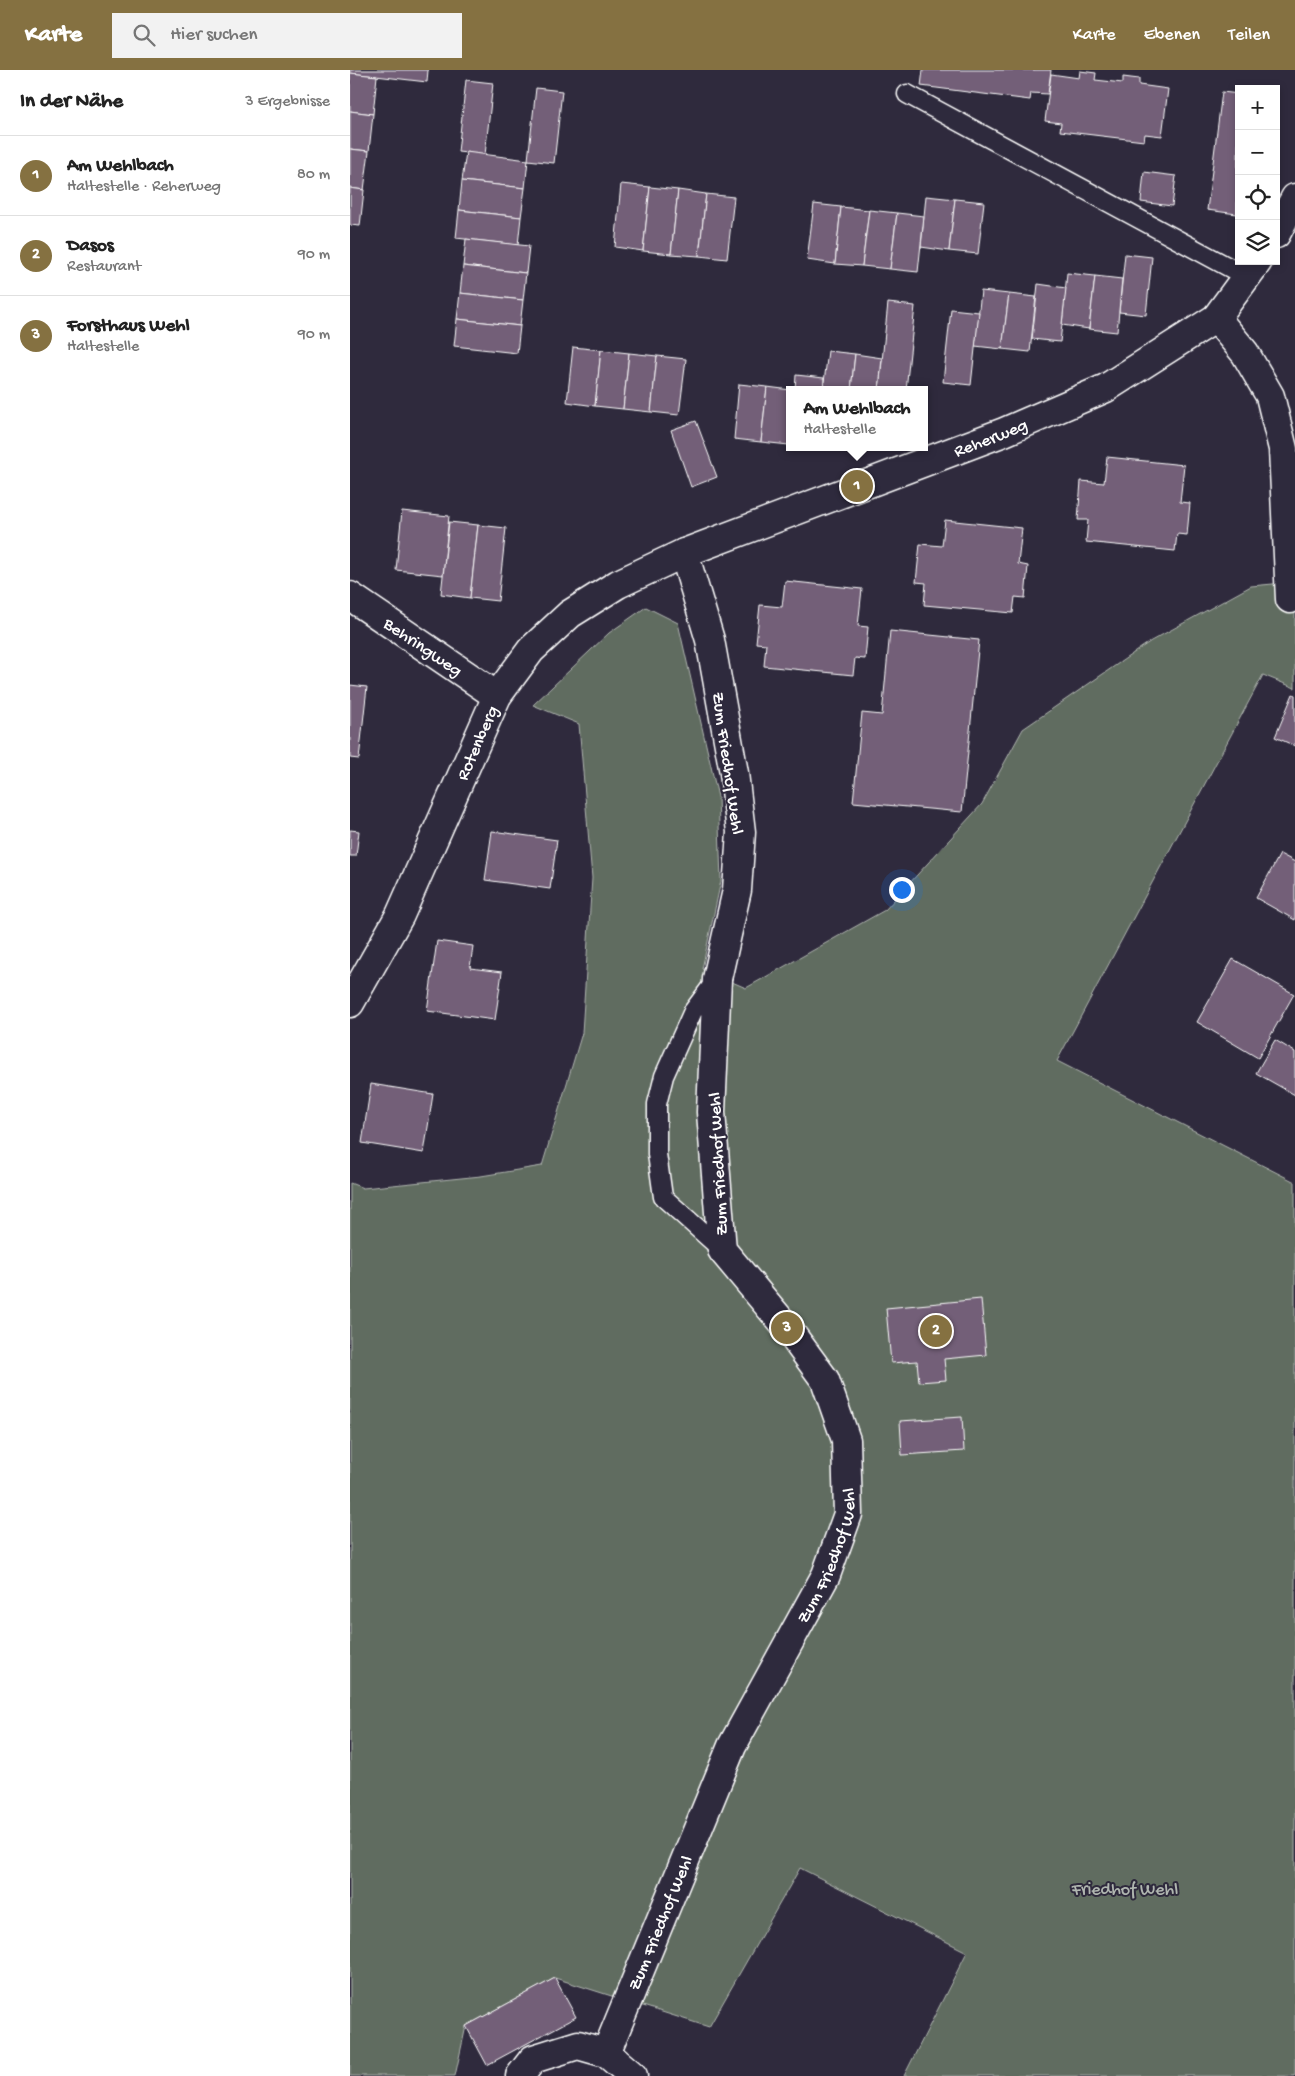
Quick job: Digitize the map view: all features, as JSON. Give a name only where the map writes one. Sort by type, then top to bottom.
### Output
[{"type":"street","points":[[1280,226],[1295,198]]},
{"type":"street","name":"Reherweg","points":[[684,553],[1004,432],[1106,388],[1216,318],[1252,269]]},
{"type":"street","points":[[1216,318],[1245,353],[1270,396],[1283,449],[1290,599]]},
{"type":"street","name":"Rotenberg","points":[[350,1003],[400,915],[497,696],[531,650],[570,614],[618,584],[684,553]]},
{"type":"street","name":"Zum Friedhof Wehl","points":[[606,2053],[732,1746],[826,1575],[848,1514],[846,1440],[825,1380],[787,1328],[722,1250],[710,1112],[717,979],[737,890],[741,832],[734,774],[710,640],[684,553]]},
{"type":"street","name":"Behringweg","points":[[350,596],[497,696]]},
{"type":"street","points":[[520,2076],[533,2059],[578,2045],[606,2053],[633,2076]]},
{"type":"lane","points":[[907,94],[1252,269]]},
{"type":"lane","points":[[717,979],[693,1011],[664,1076],[657,1104],[657,1154],[663,1197],[722,1250]]},
{"type":"green space","name":"Friedhof Wehl","points":[[1295,582],[1295,688],[1263,675],[1057,1061],[1295,1182],[1295,2076],[904,2076],[967,1952],[800,1868],[709,2027],[555,1978],[466,2026],[455,2076],[350,2076],[350,1183],[363,1188],[481,1176],[542,1166],[582,1033],[592,878],[579,724],[533,705],[609,633],[646,607],[678,623],[718,797],[721,881],[702,969],[746,988],[885,910],[982,804],[1023,729],[1151,641],[1251,586]]},
{"type":"building","points":[[350,70],[428,70],[427,82],[350,73]]},
{"type":"building","points":[[923,70],[1051,70],[1048,94],[1031,93],[1030,100],[921,86]]},
{"type":"building","points":[[1080,71],[1096,73],[1095,80],[1123,83],[1123,77],[1139,79],[1139,85],[1168,89],[1162,136],[1145,134],[1144,141],[1060,131],[1061,123],[1045,121],[1051,74],[1079,78]]},
{"type":"building","points":[[350,73],[377,76],[373,114],[350,111]]},
{"type":"building","points":[[466,80],[493,83],[485,155],[458,152]]},
{"type":"building","points":[[536,88],[562,91],[554,163],[528,160]]},
{"type":"building","points":[[1222,92],[1235,94],[1235,214],[1207,210]]},
{"type":"building","points":[[350,111],[373,114],[369,151],[350,149]]},
{"type":"building","points":[[350,149],[369,151],[364,190],[350,188]]},
{"type":"building","points":[[466,152],[528,160],[525,188],[462,181]]},
{"type":"building","points":[[1144,172],[1176,176],[1172,206],[1141,202]]},
{"type":"building","points":[[462,181],[525,188],[521,217],[459,210]]},
{"type":"building","points":[[621,184],[650,187],[643,251],[615,247]]},
{"type":"building","points":[[650,187],[678,190],[671,254],[643,251]]},
{"type":"building","points":[[350,188],[364,190],[360,226],[350,225]]},
{"type":"building","points":[[678,190],[706,194],[699,256],[671,254]]},
{"type":"building","points":[[706,194],[734,197],[727,259],[699,256]]},
{"type":"building","points":[[926,196],[955,199],[949,251],[921,247]]},
{"type":"building","points":[[955,199],[984,202],[978,254],[949,251]]},
{"type":"building","points":[[814,204],[841,207],[835,264],[807,260]]},
{"type":"building","points":[[841,207],[869,210],[862,266],[835,264]]},
{"type":"building","points":[[459,210],[521,217],[518,245],[456,238]]},
{"type":"building","points":[[869,210],[897,213],[890,269],[862,266]]},
{"type":"building","points":[[897,213],[924,216],[918,272],[890,269]]},
{"type":"building","points":[[466,239],[529,246],[526,273],[463,266]]},
{"type":"building","points":[[1125,254],[1152,257],[1146,315],[1119,312]]},
{"type":"building","points":[[463,266],[526,273],[523,300],[460,293]]},
{"type":"building","points":[[1067,273],[1095,276],[1089,329],[1062,325]]},
{"type":"building","points":[[1095,276],[1122,279],[1117,332],[1089,329]]},
{"type":"building","points":[[1038,284],[1066,288],[1060,342],[1032,339]]},
{"type":"building","points":[[981,291],[1009,294],[1002,349],[975,346]]},
{"type":"building","points":[[460,293],[523,300],[520,326],[457,319]]},
{"type":"building","points":[[1009,294],[1036,297],[1030,352],[1002,349]]},
{"type":"building","points":[[888,303],[915,306],[906,386],[879,386]]},
{"type":"building","points":[[951,309],[979,312],[971,385],[943,382]]},
{"type":"building","points":[[457,319],[520,326],[517,353],[454,346]]},
{"type":"building","points":[[573,347],[601,350],[595,406],[567,402]]},
{"type":"building","points":[[601,350],[629,353],[623,409],[595,406]]},
{"type":"building","points":[[828,351],[855,354],[851,386],[824,386]]},
{"type":"building","points":[[629,353],[657,356],[651,412],[623,409]]},
{"type":"building","points":[[855,354],[882,358],[879,386],[851,386]]},
{"type":"building","points":[[657,356],[686,359],[679,415],[651,412]]},
{"type":"building","points":[[796,375],[824,378],[823,386],[795,386]]},
{"type":"building","points":[[739,384],[767,387],[761,442],[734,439]]},
{"type":"building","points":[[767,387],[786,389],[786,445],[761,442]]},
{"type":"building","points":[[696,421],[717,477],[691,487],[671,430]]},
{"type":"building","points":[[1107,457],[1184,465],[1180,502],[1190,503],[1187,535],[1177,534],[1175,551],[1086,542],[1088,520],[1078,520],[1081,481],[1104,483]]},
{"type":"building","points":[[402,511],[449,516],[443,575],[396,570]]},
{"type":"building","points":[[945,520],[1022,528],[1018,564],[1028,566],[1025,598],[1015,597],[1013,613],[924,605],[926,583],[916,582],[920,544],[942,546]]},
{"type":"building","points":[[449,522],[478,525],[470,598],[441,594]]},
{"type":"building","points":[[478,525],[506,528],[498,601],[470,598]]},
{"type":"building","points":[[785,581],[862,589],[858,626],[868,627],[865,659],[855,658],[853,675],[764,666],[766,644],[756,643],[760,605],[782,607]]},
{"type":"building","points":[[890,631],[979,640],[962,812],[853,802],[862,713],[882,715]]},
{"type":"building","points":[[350,685],[367,687],[359,759],[350,758]]},
{"type":"building","points":[[1293,694],[1295,695],[1295,746],[1275,737]]},
{"type":"building","points":[[350,830],[359,831],[356,856],[350,856]]},
{"type":"building","points":[[492,831],[557,840],[550,889],[485,880]]},
{"type":"building","points":[[1280,854],[1295,862],[1295,920],[1256,898]]},
{"type":"building","points":[[437,941],[473,946],[470,968],[502,972],[495,1020],[427,1011]]},
{"type":"building","points":[[1233,959],[1294,994],[1258,1058],[1197,1022]]},
{"type":"building","points":[[1275,1040],[1295,1052],[1295,1095],[1256,1073]]},
{"type":"building","points":[[371,1084],[433,1094],[424,1153],[362,1143]]},
{"type":"building","points":[[981,1299],[986,1355],[944,1359],[946,1380],[919,1382],[917,1361],[891,1363],[886,1308]]},
{"type":"building","points":[[962,1417],[964,1451],[902,1455],[900,1421]]},
{"type":"building","points":[[555,1978],[576,2017],[487,2065],[466,2026]]},
{"type":"place","name":"Am Wehlbach","points":[[857,486]]},
{"type":"place","name":"Forsthaus Wehl","points":[[787,1328]]},
{"type":"place","name":"Dasos","points":[[936,1331]]}]
